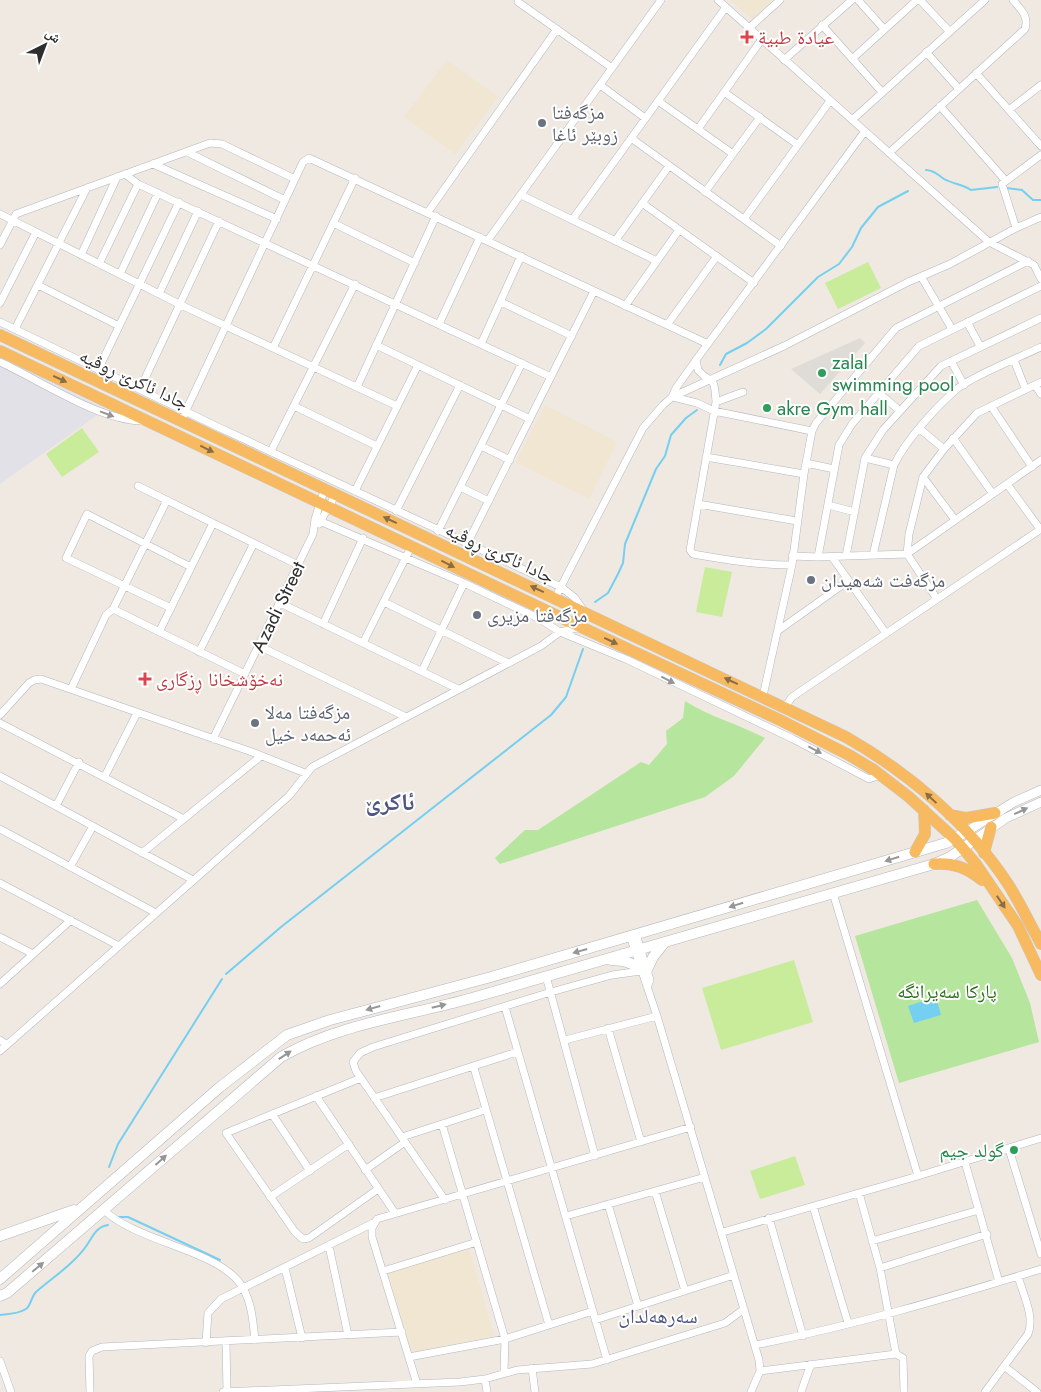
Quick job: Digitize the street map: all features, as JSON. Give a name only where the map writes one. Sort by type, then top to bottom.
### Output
[{"type":"highway","name":"جادا ئاکرێ ڕوڤیە","points":[[0,335],[252,448],[336,494],[763,696],[869,750],[904,774],[969,836],[1008,884],[1041,944]]},
{"type":"highway","name":"جادا ئاکرێ ڕوڤیە","points":[[0,350],[38,375],[148,420],[325,506],[412,545],[581,627],[722,699],[825,742],[881,775],[924,810],[959,843],[1018,926],[1041,975]]},
{"type":"highway","points":[[915,852],[925,834],[924,810]]},
{"type":"highway","points":[[948,814],[966,818],[995,813]]},
{"type":"highway","points":[[984,853],[991,827]]},
{"type":"highway","points":[[934,864],[950,864],[963,867],[990,886]]},
{"type":"main road","points":[[0,1296],[8,1293],[281,1058],[299,1047],[336,1033],[469,999],[934,864],[950,857],[959,843],[969,836]]},
{"type":"main road","points":[[0,1279],[220,1087],[287,1035],[330,1020],[464,984],[915,852],[959,843]]},
{"type":"main road","points":[[794,888],[798,902]]},
{"type":"main road","points":[[603,960],[624,961],[643,969],[665,942]]},
{"type":"main road","points":[[464,984],[469,999]]},
{"type":"main road","points":[[0,1236],[81,1208]]},
{"type":"main road","points":[[20,1228],[40,1227],[47,1236]]},
{"type":"street","points":[[439,324],[484,238],[521,195],[661,0]]},
{"type":"street","points":[[718,0],[989,242],[1034,265],[1041,279]]},
{"type":"street","points":[[749,28],[780,0]]},
{"type":"street","points":[[784,60],[852,0]]},
{"type":"street","points":[[858,0],[884,29]]},
{"type":"street","points":[[852,59],[918,0],[950,32]]},
{"type":"street","points":[[852,120],[985,0]]},
{"type":"street","points":[[888,152],[1025,29],[1027,21],[1024,13],[1013,0]]},
{"type":"street","points":[[518,2],[612,68]]},
{"type":"street","points":[[572,220],[726,7]]},
{"type":"street","points":[[822,26],[882,92]]},
{"type":"street","points":[[428,212],[557,30]]},
{"type":"street","points":[[698,129],[762,39]]},
{"type":"street","points":[[926,52],[959,89]]},
{"type":"street","points":[[976,73],[1041,146]]},
{"type":"street","points":[[600,85],[645,118]]},
{"type":"street","points":[[1010,110],[1041,85]]},
{"type":"street","points":[[724,92],[798,144]]},
{"type":"street","points":[[658,101],[733,154]]},
{"type":"street","points":[[744,219],[830,101]]},
{"type":"street","points":[[940,106],[1004,180]]},
{"type":"street","points":[[705,192],[760,117]]},
{"type":"street","points":[[672,397],[676,388],[696,360],[865,131]]},
{"type":"street","points":[[631,138],[781,246]]},
{"type":"street","points":[[0,245],[16,214],[210,143],[219,143],[296,179]]},
{"type":"street","points":[[186,152],[285,200]]},
{"type":"street","points":[[1004,180],[1013,178],[1041,155]]},
{"type":"street","points":[[0,322],[140,389],[184,416],[285,200],[304,162],[309,158],[708,344]]},
{"type":"street","points":[[153,164],[277,219]]},
{"type":"street","points":[[615,241],[669,166]]},
{"type":"street","points":[[121,176],[551,377]]},
{"type":"street","points":[[81,255],[121,176]]},
{"type":"street","points":[[273,348],[355,178]]},
{"type":"street","points":[[1004,180],[1002,191],[1010,205],[1016,228]]},
{"type":"street","points":[[99,264],[138,184]]},
{"type":"street","points":[[15,329],[87,188]]},
{"type":"street","points":[[120,274],[158,193]]},
{"type":"street","points":[[521,195],[657,261]]},
{"type":"street","points":[[98,370],[179,202]]},
{"type":"street","points":[[642,203],[754,282]]},
{"type":"street","points":[[159,294],[198,211]]},
{"type":"street","points":[[0,214],[181,305],[398,406]]},
{"type":"street","points":[[357,387],[436,216]]},
{"type":"street","points":[[555,598],[643,428],[663,404],[672,397],[784,346],[1041,217]]},
{"type":"street","points":[[140,389],[219,221]]},
{"type":"street","points":[[333,223],[415,263]]},
{"type":"street","points":[[625,306],[679,230]]},
{"type":"street","points":[[0,303],[36,232]]},
{"type":"street","points":[[481,344],[522,256]]},
{"type":"street","points":[[668,325],[717,256]]},
{"type":"street","points":[[763,696],[792,565],[797,520],[812,431],[896,328],[1028,261]]},
{"type":"street","points":[[922,278],[941,306],[952,329]]},
{"type":"street","points":[[38,284],[119,326]]},
{"type":"street","points":[[271,451],[355,284]]},
{"type":"street","points":[[818,557],[834,469],[842,438],[919,346],[1041,286]]},
{"type":"street","points":[[467,544],[594,291]]},
{"type":"street","points":[[502,302],[572,336]]},
{"type":"street","points":[[846,556],[865,458],[871,446],[932,374],[951,361],[980,346],[1041,318]]},
{"type":"street","points":[[967,322],[980,346]]},
{"type":"street","points":[[376,345],[530,419]]},
{"type":"street","points":[[874,555],[894,464],[899,454],[939,407],[964,385],[1041,347]]},
{"type":"street","points":[[696,360],[701,374],[711,378],[715,385],[716,402],[691,552],[765,565],[792,565]]},
{"type":"street","points":[[1014,360],[1025,388]]},
{"type":"street","points":[[951,361],[964,385]]},
{"type":"street","points":[[0,362],[38,375]]},
{"type":"street","points":[[438,531],[522,363]]},
{"type":"street","points":[[355,491],[418,365]]},
{"type":"street","points":[[937,600],[907,554],[909,534],[923,477],[953,438],[977,413],[1025,388],[1038,384],[1041,394]]},
{"type":"street","points":[[396,511],[460,385]]},
{"type":"street","points":[[716,402],[743,392]]},
{"type":"street","points":[[879,394],[900,411]]},
{"type":"street","points":[[672,397],[697,403],[714,411],[812,431]]},
{"type":"street","points":[[294,406],[377,446]]},
{"type":"street","points":[[991,406],[1032,467]]},
{"type":"street","points":[[920,429],[944,449]]},
{"type":"street","points":[[953,438],[993,494]]},
{"type":"street","points":[[481,446],[510,460]]},
{"type":"street","points":[[252,448],[271,451],[438,531],[561,587],[574,598],[585,612]]},
{"type":"street","points":[[706,457],[804,474]]},
{"type":"street","points":[[865,458],[894,464]]},
{"type":"street","points":[[792,556],[832,557],[907,554],[1041,460]]},
{"type":"street","points":[[806,463],[834,469]]},
{"type":"street","points":[[923,477],[955,520]]},
{"type":"street","points":[[785,707],[792,697],[885,632],[937,600],[1041,529],[1007,484]]},
{"type":"street","points":[[138,486],[298,565]]},
{"type":"street","points":[[460,486],[489,501]]},
{"type":"street","name":"Azadi Street","points":[[318,521],[325,506],[325,488]]},
{"type":"street","name":"Azadi Street","points":[[213,739],[325,506],[336,494]]},
{"type":"street","points":[[71,689],[106,614],[113,609],[167,500]]},
{"type":"street","points":[[698,504],[797,520]]},
{"type":"street","points":[[828,506],[855,512]]},
{"type":"street","points":[[171,608],[66,558],[87,514],[191,567]]},
{"type":"street","points":[[318,521],[363,538],[464,583],[538,618],[560,632],[722,699]]},
{"type":"street","points":[[159,632],[213,523]]},
{"type":"street","points":[[323,624],[363,538]]},
{"type":"street","points":[[199,652],[254,543]]},
{"type":"street","points":[[363,643],[412,545]]},
{"type":"street","points":[[832,557],[885,632]]},
{"type":"street","points":[[778,630],[848,581]]},
{"type":"street","points":[[422,671],[464,583]]},
{"type":"street","points":[[384,602],[508,663]]},
{"type":"street","points":[[280,603],[458,689]]},
{"type":"street","points":[[113,609],[244,674]]},
{"type":"street","points":[[560,617],[560,632]]},
{"type":"street","points":[[0,1051],[3,1043],[119,946],[288,796],[305,773],[318,763],[404,716],[541,646],[560,632],[581,627]]},
{"type":"street","points":[[258,646],[404,716]]},
{"type":"street","points":[[0,715],[34,680],[41,679],[305,773]]},
{"type":"street","points":[[105,776],[137,713]]},
{"type":"street","points":[[0,723],[79,762],[184,819]]},
{"type":"street","points":[[142,852],[261,756]]},
{"type":"street","points":[[56,806],[79,762]]},
{"type":"street","points":[[0,776],[193,880]]},
{"type":"street","points":[[969,836],[995,813],[1041,790]]},
{"type":"street","points":[[969,836],[1041,802]]},
{"type":"street","points":[[70,867],[93,826]]},
{"type":"street","points":[[1,832],[156,913]]},
{"type":"street","points":[[0,883],[119,946]]},
{"type":"street","points":[[833,893],[918,1176]]},
{"type":"street","points":[[0,984],[71,920]]},
{"type":"street","points":[[633,935],[643,969],[650,980],[647,988],[723,1232],[755,1345],[760,1371],[752,1392]]},
{"type":"street","points":[[0,936],[33,954]]},
{"type":"street","points":[[445,1200],[361,1078],[353,1062],[357,1056],[366,1050],[551,992],[612,975],[643,969]]},
{"type":"street","points":[[546,976],[565,1040],[595,1156]]},
{"type":"street","points":[[505,1007],[607,1360]]},
{"type":"street","points":[[565,1040],[657,1016]]},
{"type":"street","points":[[608,1028],[641,1142]]},
{"type":"street","points":[[374,1098],[474,1068],[517,1052]]},
{"type":"street","points":[[474,1068],[548,1325]]},
{"type":"street","points":[[361,1078],[226,1133],[295,1232],[305,1239],[378,1189]]},
{"type":"street","points":[[316,1096],[395,1213]]},
{"type":"street","points":[[365,1170],[403,1140],[442,1124],[485,1110]]},
{"type":"street","points":[[272,1114],[310,1171]]},
{"type":"street","points":[[442,1124],[505,1339],[504,1372]]},
{"type":"street","points":[[206,1343],[206,1320],[214,1305],[374,1223],[381,1217],[464,1195],[691,1127]]},
{"type":"street","points":[[723,1232],[918,1176],[1041,1138]]},
{"type":"street","points":[[270,1197],[348,1144]]},
{"type":"street","points":[[1009,1149],[1041,1254]]},
{"type":"street","points":[[965,1162],[987,1234],[999,1282]]},
{"type":"street","points":[[566,1216],[705,1176]]},
{"type":"street","points":[[655,1191],[685,1291]]},
{"type":"street","points":[[859,1193],[880,1268],[896,1354]]},
{"type":"street","points":[[608,1204],[638,1306]]},
{"type":"street","points":[[813,1206],[848,1323]]},
{"type":"street","points":[[104,1210],[118,1223],[220,1267],[234,1276],[244,1289],[252,1311],[255,1340]]},
{"type":"street","points":[[872,1241],[979,1210]]},
{"type":"street","points":[[769,1218],[803,1336]]},
{"type":"street","points":[[374,1223],[372,1237],[417,1384]]},
{"type":"street","points":[[880,1268],[987,1234]]},
{"type":"street","points":[[383,1272],[477,1242]]},
{"type":"street","points":[[330,1246],[348,1335]]},
{"type":"street","points":[[284,1268],[302,1338]]},
{"type":"street","points":[[755,1345],[803,1336],[889,1314],[1041,1269]]},
{"type":"street","points":[[596,1320],[734,1275]]},
{"type":"street","points":[[985,1392],[1030,1327],[1029,1313],[1018,1276]]},
{"type":"street","points":[[226,1342],[225,1392],[390,1388],[485,1379],[504,1372],[532,1368],[592,1364],[725,1323],[744,1309]]},
{"type":"street","points":[[409,1357],[505,1339],[593,1311]]},
{"type":"street","points":[[90,1392],[88,1361],[92,1351],[97,1348],[402,1332]]},
{"type":"street","points":[[760,1371],[896,1354],[903,1358],[904,1392]]},
{"type":"street","points":[[0,1361],[11,1392]]},
{"type":"street","points":[[801,1392],[812,1364]]},
{"type":"street","points":[[1004,1366],[1038,1392]]},
{"type":"street","points":[[532,1368],[535,1392]]},
{"type":"street","points":[[485,1379],[487,1392]]},
{"type":"street","points":[[438,1382],[439,1392]]},
{"type":"shaded area","points":[[730,0],[772,0],[752,19]]},
{"type":"shaded area","points":[[447,60],[498,97],[455,154],[404,117]]},
{"type":"shaded area","name":"zalal swimming pool","points":[[860,338],[865,343],[820,394],[791,369]]},
{"type":"shaded area","points":[[0,358],[106,409],[0,484]]},
{"type":"shaded area","points":[[545,405],[617,442],[589,499],[516,462]]},
{"type":"shaded area","points":[[469,1248],[494,1336],[412,1353],[388,1273]]},
{"type":"green space","points":[[868,262],[881,288],[838,309],[825,283]]},
{"type":"green space","points":[[82,428],[99,452],[62,477],[46,454]]},
{"type":"green space","points":[[705,567],[732,572],[722,617],[696,612]]},
{"type":"green space","points":[[685,701],[704,712],[765,738],[734,776],[705,797],[500,864],[495,858],[525,830],[538,830],[641,762],[649,765],[667,744],[666,731],[683,718]]},
{"type":"green space","name":"پارکا سەیرانگه","points":[[977,900],[1012,958],[1030,1003],[1039,1042],[899,1083],[855,936]]},
{"type":"green space","points":[[794,960],[813,1022],[721,1050],[702,988]]},
{"type":"green space","points":[[795,1156],[805,1185],[760,1199],[750,1171]]},
{"type":"water","points":[[936,997],[941,1015],[914,1023],[908,1006]]},
{"type":"waterway","points":[[926,170],[934,172],[947,181],[971,190],[997,187]]},
{"type":"waterway","points":[[1006,188],[1022,190],[1033,200],[1041,200]]},
{"type":"waterway","points":[[720,365],[726,354],[747,343],[766,329],[818,277],[839,264],[852,247],[861,228],[878,207],[908,191]]},
{"type":"waterway","points":[[595,602],[608,593],[618,574],[623,563],[625,544],[656,469],[665,456],[671,435],[686,418],[697,410]]},
{"type":"waterway","points":[[226,974],[281,927],[551,715],[566,697],[583,649]]},
{"type":"waterway","points":[[109,1167],[118,1144],[222,979]]},
{"type":"waterway","points":[[117,1217],[128,1217],[220,1260]]},
{"type":"waterway","points":[[0,1315],[17,1313],[26,1309],[36,1292],[76,1258],[98,1230],[108,1225]]},
{"type":"place","name":"عيادة طبية","points":[[747,37]]},
{"type":"place","name":"مزگەفتا زوبێر ئاغا","points":[[542,123]]},
{"type":"place","name":"zalal swimming pool","points":[[822,373]]},
{"type":"place","name":"akre Gym hall","points":[[767,408]]},
{"type":"place","name":"مزگەفت شه‌هيدان","points":[[811,580]]},
{"type":"place","name":"مزگەفتا مزیری","points":[[477,615]]},
{"type":"place","name":"نەخۆشخانا ڕزگاری","points":[[145,679]]},
{"type":"place","name":"مزگەفتا مەلا ئەحمەد خیل","points":[[255,723]]},
{"type":"place","name":"گولد جیم","points":[[1014,1150]]},
{"type":"district","name":"ئاکرێ","points":[[390,801]]},
{"type":"district","name":"سەرهەلدان","points":[[658,1316]]}]
